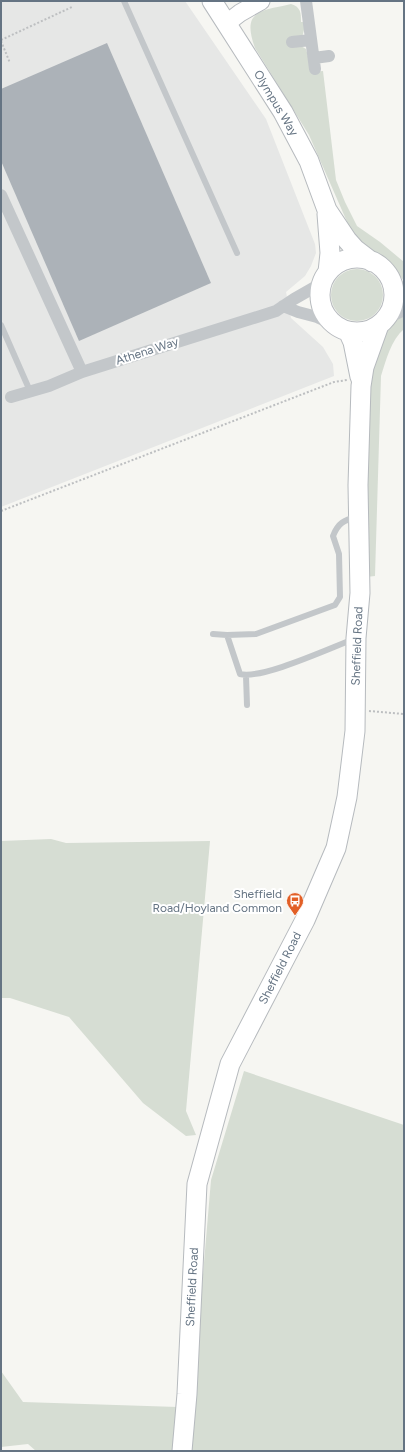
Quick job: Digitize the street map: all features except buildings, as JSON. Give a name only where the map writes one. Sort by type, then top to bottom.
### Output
[{"type":"main road","name":"Olympus Way","points":[[212,1],[287,119],[308,160],[327,210],[347,240],[372,262],[382,268],[390,278]]},
{"type":"main road","name":"Olympus Way","points":[[327,210],[330,253],[320,295],[322,307],[328,318],[342,329]]},
{"type":"main road","name":"Olympus Way","points":[[325,278],[337,264],[348,259],[360,258],[372,262]]},
{"type":"main road","points":[[342,329],[360,332],[370,330],[383,321],[392,308],[394,298],[390,278]]},
{"type":"main road","name":"Sheffield Road","points":[[360,383],[364,367],[383,321]]},
{"type":"main road","name":"Sheffield Road","points":[[182,1451],[187,1394],[197,1184],[230,1064],[305,920],[336,848],[347,797],[355,731],[356,638],[360,593],[358,458],[360,383],[358,361],[353,342],[342,329]]},
{"type":"street","points":[[227,23],[240,13],[261,1]]},
{"type":"street","points":[[306,1],[314,64],[329,56]]},
{"type":"street","points":[[292,42],[311,40]]},
{"type":"street","points":[[1,195],[82,372]]},
{"type":"street","name":"Athena Way","points":[[11,397],[50,386],[82,372],[276,311],[325,278]]},
{"type":"street","points":[[390,278],[404,291]]},
{"type":"street","points":[[283,306],[317,317],[342,329]]},
{"type":"street","points":[[383,321],[404,310]]},
{"type":"lane","points":[[124,1],[237,252]]},
{"type":"lane","points":[[1,325],[30,391]]},
{"type":"lane","points":[[214,634],[256,634],[335,605],[340,597],[340,554],[333,536],[338,525],[344,521],[358,517]]},
{"type":"lane","points":[[227,635],[240,674],[246,676],[278,669],[356,638]]},
{"type":"lane","points":[[246,676],[247,705]]},
{"type":"path","points":[[10,63],[1,41],[72,7]]},
{"type":"path","points":[[1,511],[334,382],[360,383]]},
{"type":"path","points":[[355,709],[404,714]]},
{"type":"shaded area","points":[[1,1],[185,1],[266,119],[315,244],[316,253],[305,276],[286,292],[291,318],[323,347],[333,364],[334,376],[1,507]]},
{"type":"shaded area","points":[[291,4],[299,9],[301,22],[305,22],[301,46],[306,49],[312,72],[323,71],[336,180],[357,226],[380,242],[404,262],[404,281],[394,268],[381,258],[363,248],[348,224],[309,135],[255,48],[250,26],[252,19],[256,14],[271,8]]},
{"type":"shaded area","points":[[357,269],[367,271],[375,277],[381,285],[383,295],[381,305],[375,313],[367,319],[357,321],[347,319],[339,313],[333,305],[331,295],[333,285],[339,277],[347,271]]},
{"type":"shaded area","points":[[404,316],[404,329],[392,344],[381,376],[375,576],[366,577],[365,381],[383,335],[389,325]]},
{"type":"shaded area","points":[[51,839],[66,843],[210,841],[186,1111],[196,1135],[186,1136],[143,1103],[69,1017],[10,998],[1,998],[1,841]]},
{"type":"shaded area","points":[[244,1071],[404,1125],[404,1451],[188,1451],[211,1180]]},
{"type":"shaded area","points":[[1,1371],[23,1402],[178,1407],[173,1451],[36,1451],[28,1444],[1,1447]]},
{"type":"place","name":"Sheffield Road/Hoyland Common","points":[[295,916]]}]
